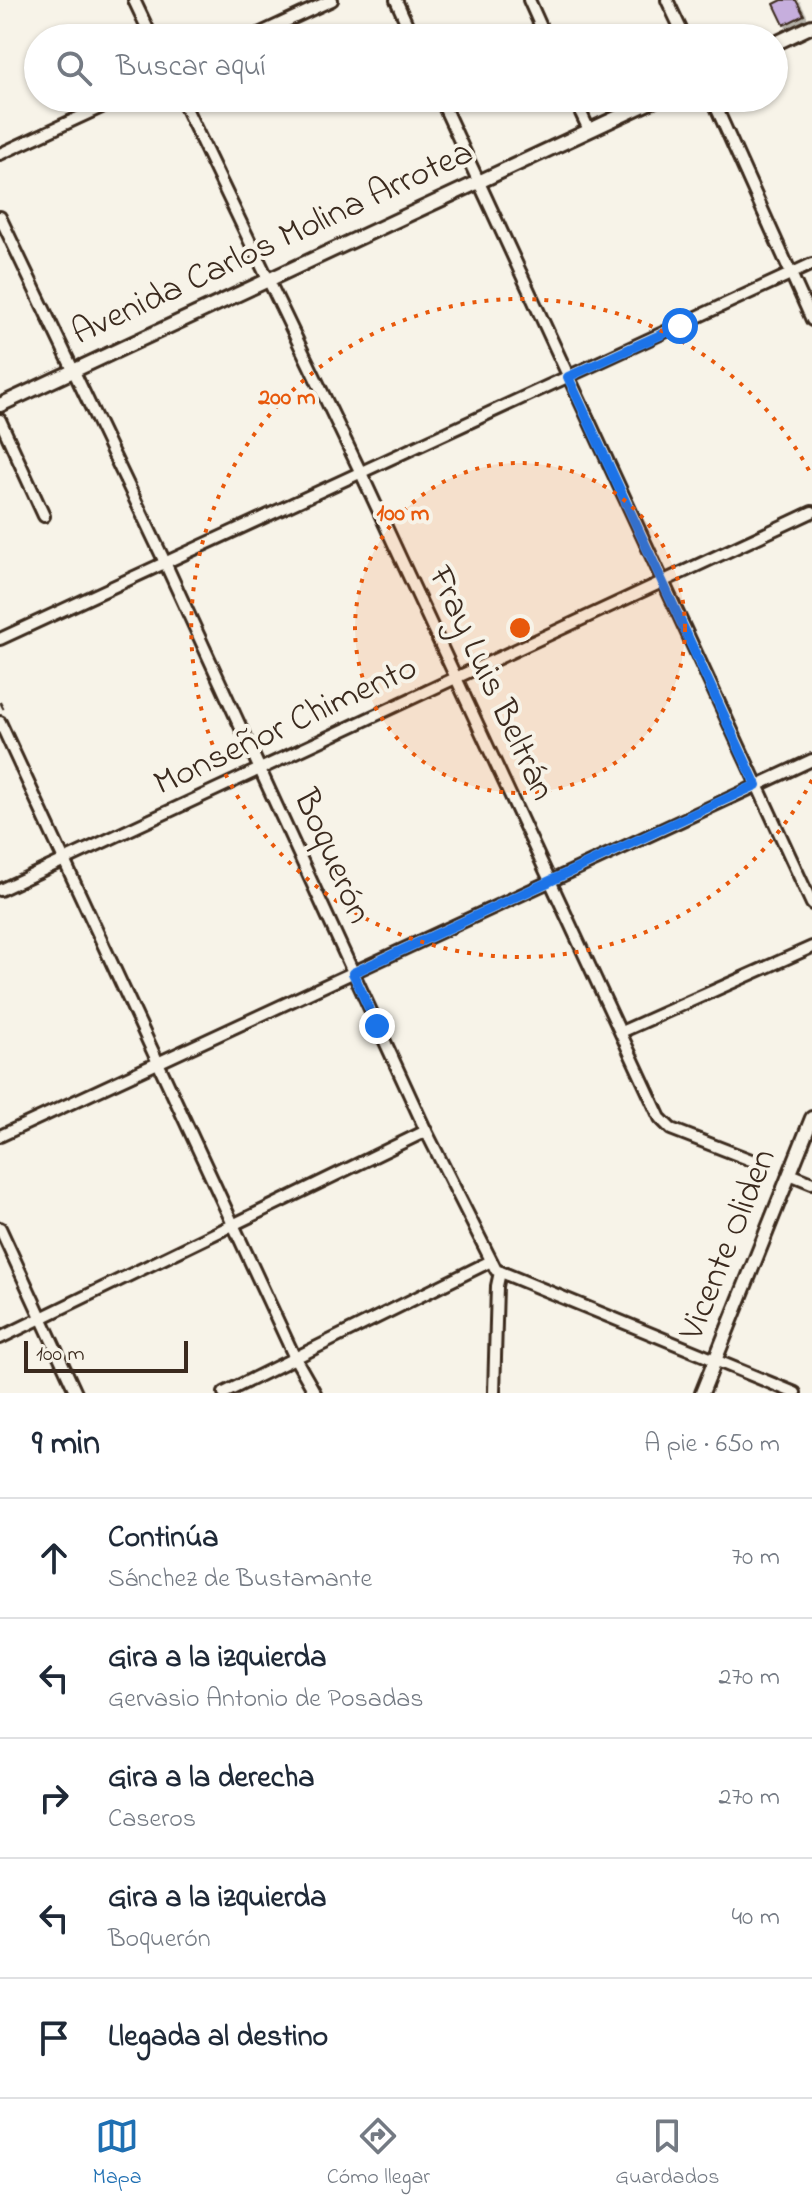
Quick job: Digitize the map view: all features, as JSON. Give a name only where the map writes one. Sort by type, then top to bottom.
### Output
[{"type":"street","points":[[134,0],[145,24]]},
{"type":"street","points":[[280,24],[332,0]]},
{"type":"street","points":[[396,0],[407,24]]},
{"type":"street","points":[[529,0],[540,24]]},
{"type":"street","points":[[667,0],[678,24]]},
{"type":"street","points":[[788,37],[812,26]]},
{"type":"street","points":[[0,154],[91,112]]},
{"type":"street","name":"Fray Luis Beltrán","points":[[188,112],[361,473],[665,1123],[689,1137],[751,1160]]},
{"type":"street","points":[[446,112],[812,904]]},
{"type":"street","points":[[581,112],[589,130]]},
{"type":"street","name":"Avenida Carlos Molina Arrotea","points":[[0,405],[628,112]]},
{"type":"street","points":[[718,112],[812,320]]},
{"type":"street","name":"Boquerón","points":[[0,217],[165,564],[426,1131],[491,1261],[500,1272],[795,1393]]},
{"type":"street","points":[[0,639],[812,264]]},
{"type":"street","points":[[0,420],[44,516]]},
{"type":"street","name":"Monseñor Chimento","points":[[0,890],[812,512]]},
{"type":"street","points":[[0,722],[156,1062],[295,1358],[315,1393]]},
{"type":"street","points":[[0,1136],[812,760]]},
{"type":"street","points":[[621,1032],[812,947]]},
{"type":"street","name":"Vicente Oliden","points":[[702,1393],[812,1118]]},
{"type":"street","points":[[0,1338],[426,1131]]},
{"type":"street","points":[[790,1174],[812,1183]]},
{"type":"street","points":[[0,1228],[76,1393]]},
{"type":"street","points":[[224,1393],[491,1261]]},
{"type":"street","points":[[494,1393],[500,1272]]},
{"type":"building","points":[[782,0],[796,0],[804,15],[784,24],[774,4]]},
{"type":"route","points":[[377,1026],[353,973],[756,785],[568,377],[680,326]]}]
